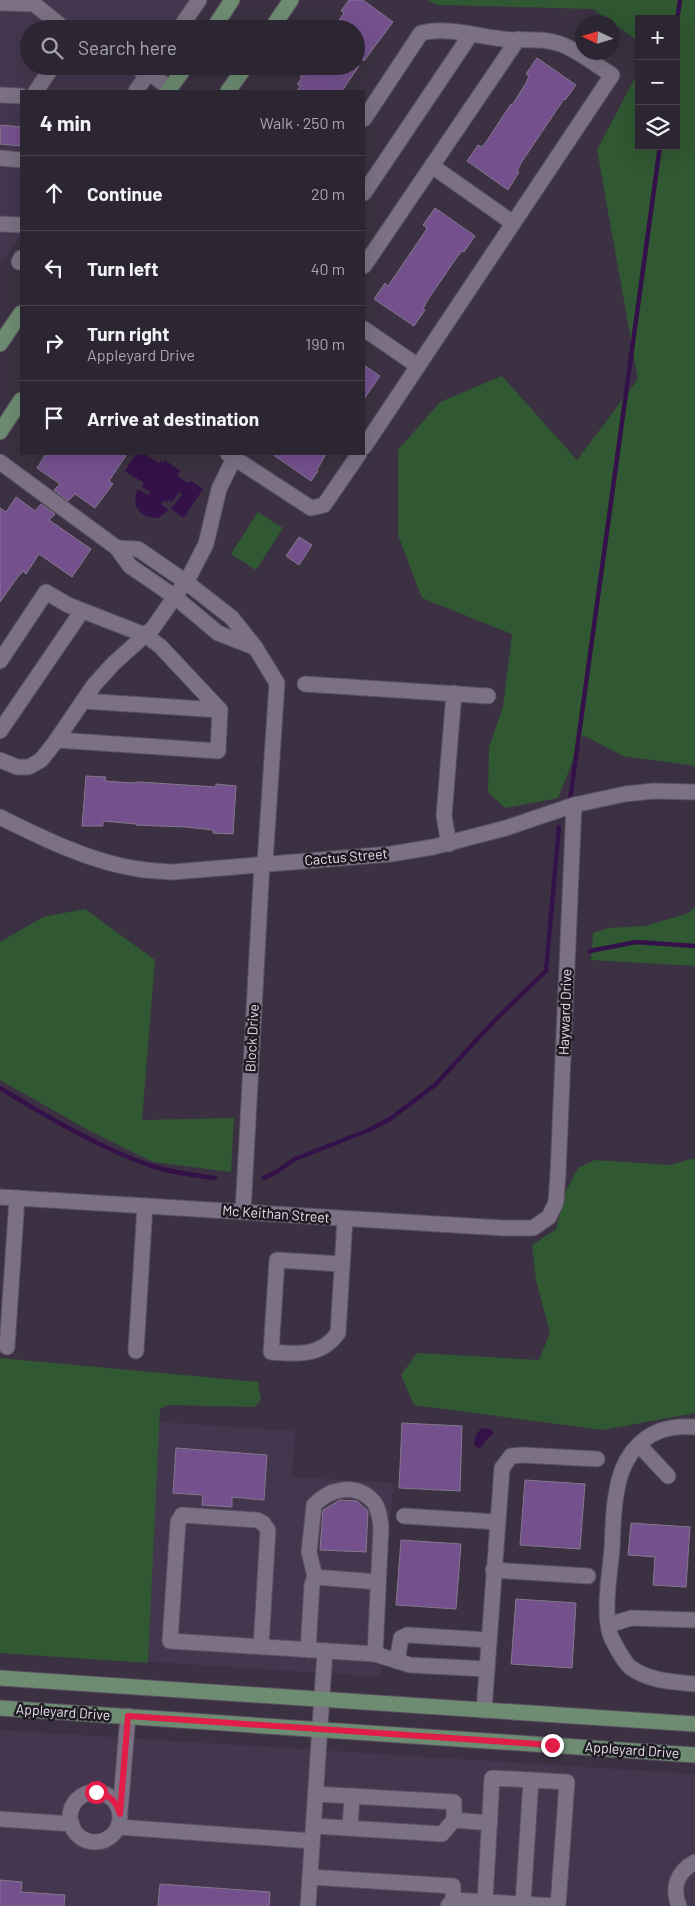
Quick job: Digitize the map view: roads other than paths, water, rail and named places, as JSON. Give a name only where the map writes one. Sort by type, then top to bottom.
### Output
[{"type":"main road","points":[[219,20],[232,0]]},
{"type":"main road","points":[[277,20],[291,0]]},
{"type":"main road","points":[[170,90],[180,75]]},
{"type":"main road","points":[[229,90],[240,75]]},
{"type":"main road","points":[[0,344],[20,314]]},
{"type":"main road","points":[[0,432],[20,402]]},
{"type":"main road","points":[[0,1678],[695,1724]]},
{"type":"main road","name":"Appleyard Drive","points":[[0,1708],[695,1754]]},
{"type":"street","points":[[190,20],[199,0]]},
{"type":"street","points":[[0,2],[34,4],[54,20]]},
{"type":"street","points":[[365,117],[421,33],[441,30],[518,40],[540,39],[562,44],[612,75],[365,446]]},
{"type":"street","points":[[365,192],[471,34]]},
{"type":"street","points":[[365,265],[518,40]]},
{"type":"street","points":[[37,90],[47,75]]},
{"type":"street","points":[[137,90],[147,75]]},
{"type":"street","points":[[156,75],[170,90]]},
{"type":"street","points":[[0,95],[20,96]]},
{"type":"street","points":[[0,158],[20,160]]},
{"type":"street","points":[[432,166],[513,223]]},
{"type":"street","points":[[0,224],[20,225]]},
{"type":"street","points":[[365,330],[418,366]]},
{"type":"street","points":[[0,760],[17,767],[29,767],[41,760],[83,701],[114,662],[152,628],[186,582],[206,544],[219,489],[233,455],[311,508],[324,506],[358,455]]},
{"type":"street","points":[[0,462],[117,548],[130,566],[175,597],[218,633],[255,647]]},
{"type":"street","name":"Block Drive","points":[[117,548],[138,548],[232,618],[255,647],[277,682],[263,863],[243,1212]]},
{"type":"street","points":[[147,578],[157,562]]},
{"type":"street","points":[[0,661],[46,592],[68,605],[145,635],[160,646],[220,710],[218,750],[57,740]]},
{"type":"street","points":[[200,618],[213,603]]},
{"type":"street","points":[[0,731],[82,611]]},
{"type":"street","points":[[305,684],[488,696]]},
{"type":"street","points":[[449,844],[444,816],[454,694]]},
{"type":"street","points":[[83,701],[220,710]]},
{"type":"street","name":"Cactus Street","points":[[0,816],[45,839],[111,862],[138,869],[173,872],[263,863],[391,854],[449,844],[506,828],[574,805],[625,794],[653,791],[695,792]]},
{"type":"street","name":"Hayward Drive","points":[[550,1217],[556,1202],[558,1172],[574,805]]},
{"type":"street","name":"Mc Keithan Street","points":[[0,1197],[503,1228],[533,1228],[550,1217]]},
{"type":"street","points":[[7,1347],[17,1198]]},
{"type":"street","points":[[136,1351],[145,1206]]},
{"type":"street","points":[[342,1264],[277,1260],[271,1352],[302,1354],[316,1351],[332,1342],[338,1333],[345,1219]]},
{"type":"street","points":[[695,1427],[664,1428],[650,1434],[632,1453],[623,1469],[616,1495],[608,1614],[610,1635],[629,1666],[644,1674],[668,1682],[695,1684]]},
{"type":"street","points":[[640,1445],[668,1476]]},
{"type":"street","points":[[484,1710],[502,1468],[511,1456],[523,1454],[596,1459]]},
{"type":"street","points":[[308,1650],[312,1584],[315,1577],[309,1552],[314,1505],[328,1493],[345,1489],[363,1494],[373,1501],[378,1512],[381,1527],[375,1654]]},
{"type":"street","points":[[261,1647],[268,1530],[263,1523],[257,1520],[182,1514],[178,1522],[170,1641],[261,1647],[308,1650],[375,1654],[410,1665],[486,1669]]},
{"type":"street","points":[[404,1516],[497,1522]]},
{"type":"street","points":[[494,1570],[588,1576]]},
{"type":"street","points":[[315,1577],[378,1582]]},
{"type":"street","points":[[609,1625],[631,1618],[695,1620]]},
{"type":"street","points":[[396,1661],[401,1638],[407,1635],[488,1640]]},
{"type":"street","points":[[308,1906],[325,1651]]},
{"type":"street","points":[[119,1821],[118,1806],[106,1794],[88,1793],[74,1803],[71,1811],[72,1824],[79,1836],[96,1842],[112,1836],[119,1821],[128,1716]]},
{"type":"street","points":[[310,1877],[453,1886],[450,1903],[486,1901],[558,1906],[567,1782],[492,1778],[486,1901]]},
{"type":"street","points":[[523,1904],[531,1780]]},
{"type":"street","points":[[314,1826],[442,1834],[454,1820],[454,1802],[316,1794]]},
{"type":"street","points":[[350,1828],[352,1796]]},
{"type":"street","points":[[0,1819],[72,1824]]},
{"type":"street","points":[[454,1820],[490,1823]]},
{"type":"street","points":[[119,1821],[312,1841]]},
{"type":"street","points":[[679,1906],[676,1899],[675,1885],[679,1875],[687,1866],[695,1862]]},
{"type":"waterway","points":[[678,15],[680,0]]},
{"type":"waterway","points":[[570,800],[659,150]]},
{"type":"waterway","points":[[264,1178],[295,1159],[369,1130],[390,1119],[435,1085],[496,1019],[546,971],[559,827]]},
{"type":"waterway","points":[[590,951],[636,942],[695,946]]},
{"type":"waterway","points":[[0,1088],[75,1132],[135,1160],[170,1171],[215,1178]]}]
